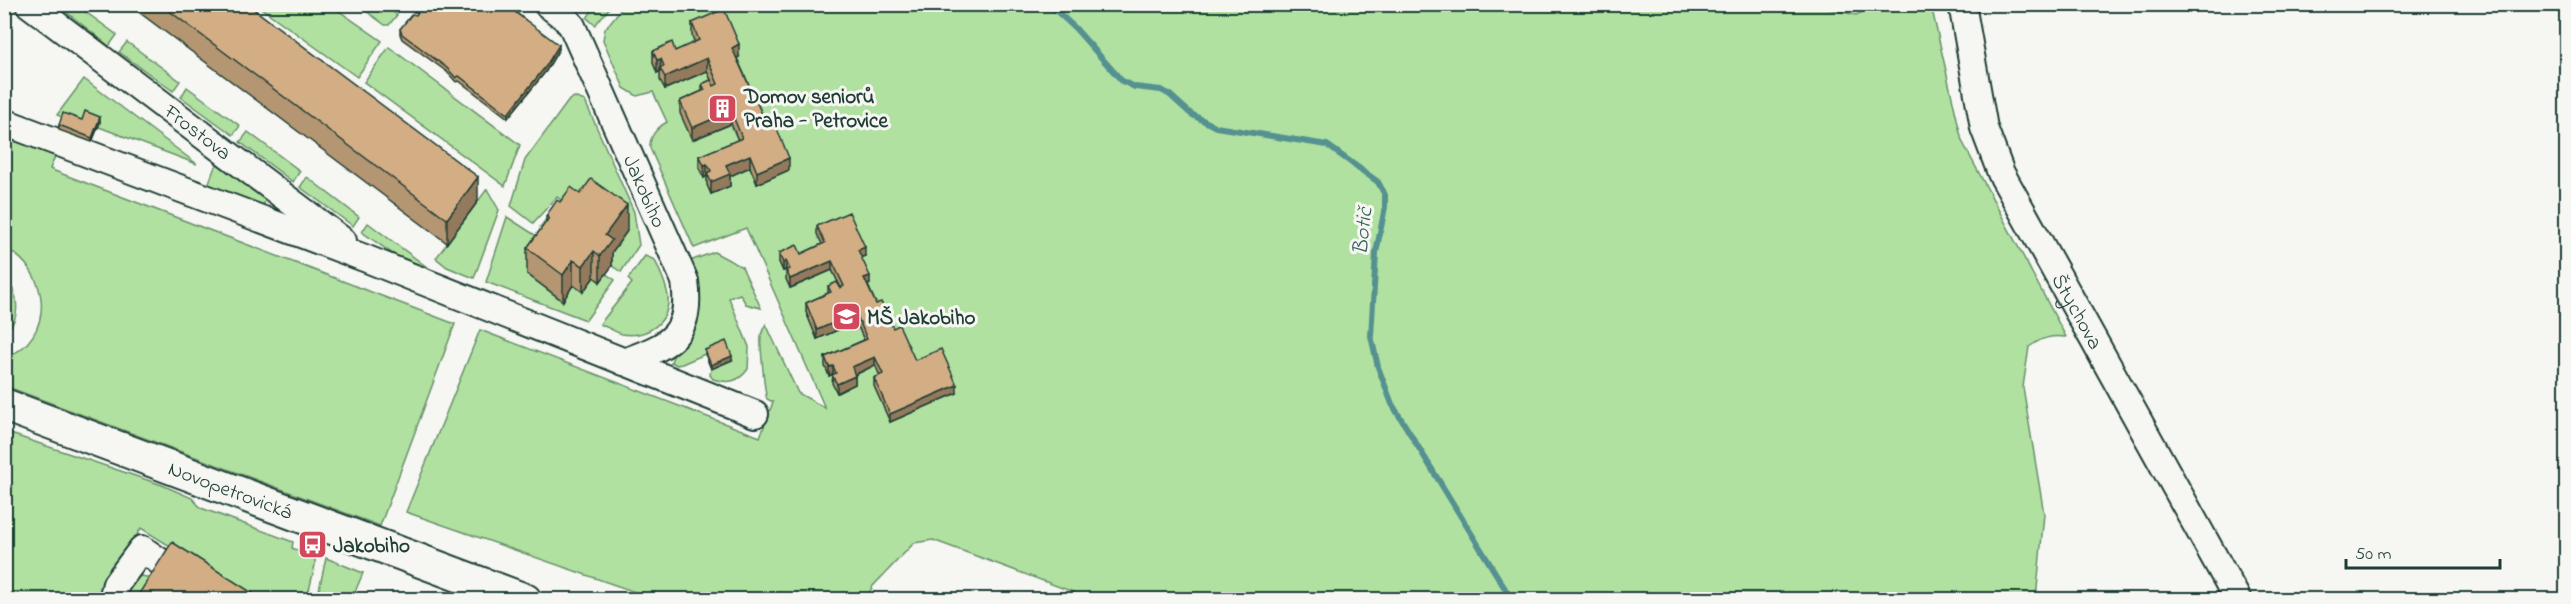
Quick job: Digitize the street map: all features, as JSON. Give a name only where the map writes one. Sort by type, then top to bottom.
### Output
[{"type":"main road","name":"Novopetrovická","points":[[4,405],[525,600]]},
{"type":"street","name":"Frostova","points":[[29,4],[367,259]]},
{"type":"street","name":"Jakobiho","points":[[547,4],[572,26],[685,281],[688,303],[686,315],[678,331],[656,350],[624,362]]},
{"type":"street","name":"Štychova","points":[[1962,4],[1984,128],[2001,173],[2238,600]]},
{"type":"street","points":[[4,122],[367,259],[755,414]]},
{"type":"street","points":[[112,600],[116,584],[142,549],[162,562]]},
{"type":"green space","points":[[1807,4],[1856,15],[1878,5],[1931,5],[1962,141],[2066,337],[2047,338],[2029,347],[2023,387],[2044,514],[2036,599],[1092,599],[933,540],[914,543],[873,586],[866,599],[658,600],[406,512],[480,330],[760,437],[773,402],[767,399],[762,359],[761,336],[766,324],[798,393],[825,408],[746,228],[694,248],[650,148],[655,132],[667,122],[653,92],[637,96],[624,88],[603,40],[605,29],[624,5]],"holes":[[[699,53],[739,56],[732,60],[767,138],[726,178],[709,179],[707,176],[742,150],[731,124],[692,140],[718,96],[707,71],[665,89],[661,71]],[[825,252],[893,336],[915,369],[875,365],[836,381],[833,374],[867,347],[856,322],[817,338],[806,312],[844,295],[832,270],[791,288],[786,270],[783,271],[779,262]]]},
{"type":"green space","points":[[76,5],[117,35],[109,46],[60,7]]},
{"type":"green space","points":[[257,5],[318,5],[336,9],[382,41],[357,77]]},
{"type":"green space","points":[[367,5],[383,5],[397,15],[389,25],[385,25],[366,11]]},
{"type":"green space","points":[[594,5],[612,5],[595,25],[587,18]]},
{"type":"green space","points":[[127,42],[180,81],[173,91],[119,52]]},
{"type":"green space","points":[[389,47],[520,145],[505,186],[364,82]]},
{"type":"green space","points":[[84,79],[197,164],[99,127],[100,122],[82,125],[57,115]]},
{"type":"green space","points":[[187,87],[240,126],[233,135],[181,97]]},
{"type":"green space","points":[[574,97],[585,101],[634,212],[639,245],[621,272],[605,261],[542,231],[540,227],[561,200],[557,197],[533,223],[511,206],[525,160],[569,100]]},
{"type":"green space","points":[[248,132],[300,171],[293,182],[240,142]]},
{"type":"green space","points":[[10,136],[56,154],[50,169],[52,170],[455,324],[380,526],[5,386],[5,358],[22,348],[33,336],[40,320],[41,304],[39,288],[32,272],[5,248],[4,149]]},
{"type":"green space","points":[[222,157],[268,197],[263,205],[207,188],[214,169]]},
{"type":"green space","points":[[307,177],[359,217],[353,226],[300,187]]},
{"type":"green space","points":[[487,189],[499,210],[474,278],[447,267],[436,258]]},
{"type":"green space","points":[[507,217],[549,244],[527,274],[562,301],[573,285],[583,292],[594,277],[600,282],[606,274],[615,280],[586,320],[486,282]]},
{"type":"green space","points":[[368,223],[435,273],[400,259],[362,232]]},
{"type":"green space","points":[[714,252],[742,267],[761,308],[746,304],[740,294],[729,298],[749,347],[748,369],[741,377],[728,381],[713,379],[710,375],[711,369],[726,345],[682,364],[677,365],[671,362],[698,314],[698,296],[690,261]]},
{"type":"green space","points":[[645,256],[655,260],[667,291],[668,306],[661,321],[648,331],[631,335],[619,333],[600,324],[632,283],[628,279]]},
{"type":"green space","points":[[5,279],[14,291],[17,306],[14,320],[5,332]]},
{"type":"green space","points":[[5,432],[162,485],[192,498],[201,508],[293,542],[292,548],[315,558],[307,599],[256,599],[141,528],[100,599],[5,600]]},
{"type":"green space","points":[[326,558],[363,573],[352,599],[317,599]]},
{"type":"green space","points":[[141,576],[152,578],[138,599],[120,600],[132,580]]},
{"type":"building","points":[[160,4],[247,4],[478,177],[447,219]]},
{"type":"building","points":[[424,4],[517,4],[516,13],[559,45],[546,66],[508,114],[459,76],[456,78],[447,68],[402,34],[400,29],[412,14],[416,15]]},
{"type":"building","name":"Domov seniorů Praha - Petrovice","points":[[724,9],[739,44],[732,48],[767,125],[774,122],[789,158],[757,172],[750,155],[726,165],[730,174],[711,182],[707,173],[711,171],[699,156],[742,138],[731,111],[692,128],[680,101],[705,90],[702,84],[711,80],[714,86],[718,84],[707,58],[665,77],[660,68],[664,66],[661,59],[657,60],[653,51],[672,42],[675,51],[699,40],[692,23]]},
{"type":"building","points":[[85,111],[100,117],[92,138],[59,125],[63,113],[82,120]]},
{"type":"building","points":[[591,179],[627,205],[605,235],[612,240],[600,256],[594,251],[583,266],[573,260],[563,275],[527,248],[549,218],[546,216],[557,200],[560,202],[571,187],[580,194]]},
{"type":"building","name":"MŠ Jakobiho","points":[[849,212],[865,247],[858,250],[870,276],[864,278],[876,304],[881,302],[893,328],[899,325],[915,360],[941,349],[957,385],[890,414],[874,378],[883,374],[875,357],[852,367],[855,376],[837,384],[832,375],[836,373],[833,366],[829,367],[825,357],[867,339],[856,313],[817,330],[806,303],[831,292],[828,286],[837,282],[840,288],[844,286],[832,261],[790,279],[786,270],[790,269],[786,261],[783,263],[779,253],[797,245],[801,254],[825,243],[817,226]]},
{"type":"building","points":[[726,341],[732,356],[711,365],[705,350]]},
{"type":"building","points":[[172,542],[254,594],[250,600],[135,600]]},
{"type":"waterway","name":"Botič","points":[[1049,4],[1075,28],[1122,81],[1135,87],[1161,90],[1191,114],[1216,127],[1327,145],[1378,182],[1385,195],[1385,207],[1376,253],[1371,336],[1378,367],[1392,404],[1512,600]]},
{"type":"place","name":"Domov seniorů Praha - Petrovice","points":[[723,108]]},
{"type":"place","name":"MŠ Jakobiho","points":[[846,317]]},
{"type":"place","name":"Jakobiho","points":[[312,545]]}]
